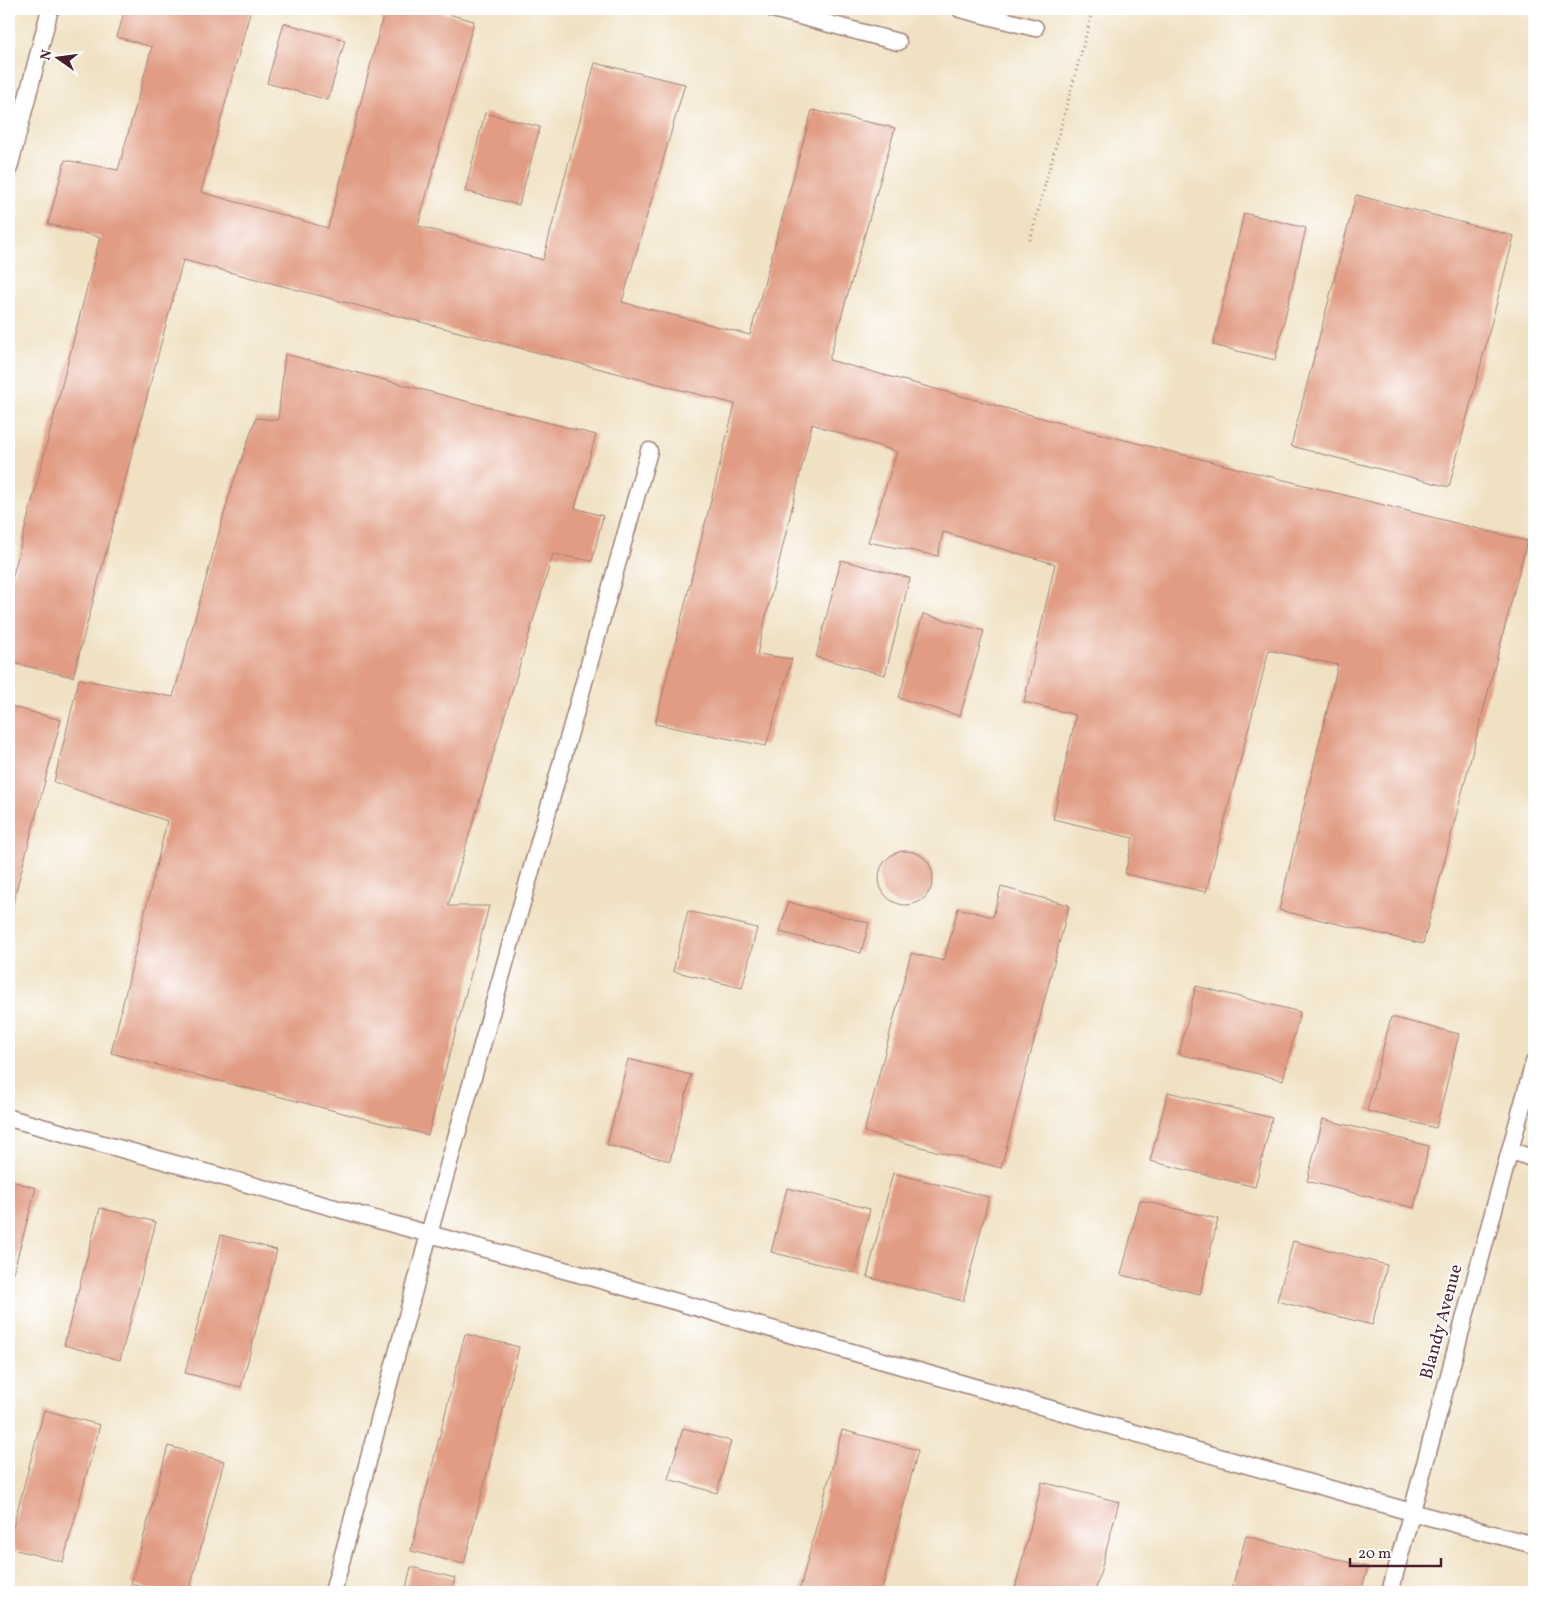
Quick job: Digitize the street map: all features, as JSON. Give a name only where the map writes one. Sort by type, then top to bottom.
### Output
[{"type":"lane","points":[[9,168],[50,9]]},
{"type":"lane","points":[[773,9],[898,42]]},
{"type":"lane","points":[[960,9],[1035,28]]},
{"type":"lane","points":[[333,1592],[428,1234],[648,452]]},
{"type":"lane","name":"Blandy Avenue","points":[[1390,1592],[1534,1062]]},
{"type":"lane","points":[[9,1118],[609,1283],[1411,1512],[1534,1545]]},
{"type":"lane","points":[[1510,1150],[1534,1158]]},
{"type":"path","points":[[1030,240],[1093,9]]},
{"type":"building","points":[[125,9],[251,9],[201,192],[328,228],[385,9],[430,9],[474,21],[418,226],[543,260],[595,63],[685,84],[622,302],[750,335],[812,110],[895,128],[829,360],[1097,433],[1527,541],[1423,944],[1279,910],[1338,665],[1269,650],[1206,892],[1125,874],[1133,838],[1053,819],[1076,715],[1024,702],[1055,564],[943,532],[938,556],[868,542],[897,452],[812,424],[757,654],[792,659],[766,746],[655,724],[735,404],[183,260],[73,677],[9,662],[9,591],[100,237],[48,224],[65,160],[118,170],[152,47],[117,37]]},
{"type":"building","points":[[284,23],[345,40],[328,100],[267,83]]},
{"type":"building","points":[[485,113],[540,127],[519,205],[465,191]]},
{"type":"building","points":[[1356,195],[1514,236],[1449,487],[1291,446]]},
{"type":"building","points":[[1244,213],[1306,228],[1275,360],[1213,345]]},
{"type":"building","points":[[285,354],[596,435],[575,508],[603,516],[592,561],[553,554],[448,906],[489,906],[428,1135],[111,1053],[167,821],[54,782],[79,679],[173,697],[232,486],[256,418],[278,420]]},
{"type":"building","points":[[841,560],[910,578],[885,675],[816,657]]},
{"type":"building","points":[[923,614],[984,631],[960,716],[899,698]]},
{"type":"building","points":[[9,706],[61,720],[9,918]]},
{"type":"building","points":[[906,851],[916,853],[925,859],[931,868],[933,878],[931,888],[925,897],[916,903],[906,905],[896,903],[887,897],[881,888],[879,878],[881,868],[887,859],[896,853]]},
{"type":"building","points":[[1001,887],[1069,905],[1001,1168],[864,1132],[911,953],[944,961],[958,908],[993,917]]},
{"type":"building","points":[[788,902],[869,923],[861,953],[780,932]]},
{"type":"building","points":[[688,911],[757,928],[742,988],[673,971]]},
{"type":"building","points":[[1196,986],[1300,1012],[1283,1080],[1179,1054]]},
{"type":"building","points":[[1391,1017],[1459,1034],[1436,1128],[1367,1111]]},
{"type":"building","points":[[628,1059],[691,1075],[670,1161],[607,1145]]},
{"type":"building","points":[[1168,1092],[1272,1118],[1255,1187],[1150,1161]]},
{"type":"building","points":[[1323,1119],[1429,1146],[1414,1208],[1307,1181]]},
{"type":"building","points":[[893,1173],[989,1197],[963,1301],[867,1277]]},
{"type":"building","points":[[9,1180],[36,1188],[9,1288]]},
{"type":"building","points":[[787,1188],[870,1209],[854,1273],[771,1252]]},
{"type":"building","points":[[1140,1200],[1218,1219],[1200,1294],[1121,1275]]},
{"type":"building","points":[[100,1208],[156,1222],[120,1360],[64,1345]]},
{"type":"building","points":[[221,1235],[277,1250],[241,1387],[185,1373]]},
{"type":"building","points":[[1293,1241],[1387,1265],[1372,1325],[1277,1301]]},
{"type":"building","points":[[465,1334],[519,1347],[464,1564],[411,1551]]},
{"type":"building","points":[[44,1410],[100,1425],[63,1562],[9,1548]]},
{"type":"building","points":[[683,1428],[731,1441],[717,1493],[668,1479]]},
{"type":"building","points":[[842,1430],[918,1450],[881,1592],[799,1592]]},
{"type":"building","points":[[168,1446],[224,1461],[189,1592],[164,1592],[131,1584]]},
{"type":"building","points":[[1042,1482],[1119,1502],[1095,1592],[1014,1592]]},
{"type":"building","points":[[1246,1536],[1368,1567],[1361,1592],[1231,1592]]},
{"type":"building","points":[[411,1567],[455,1578],[451,1592],[405,1592]]}]
